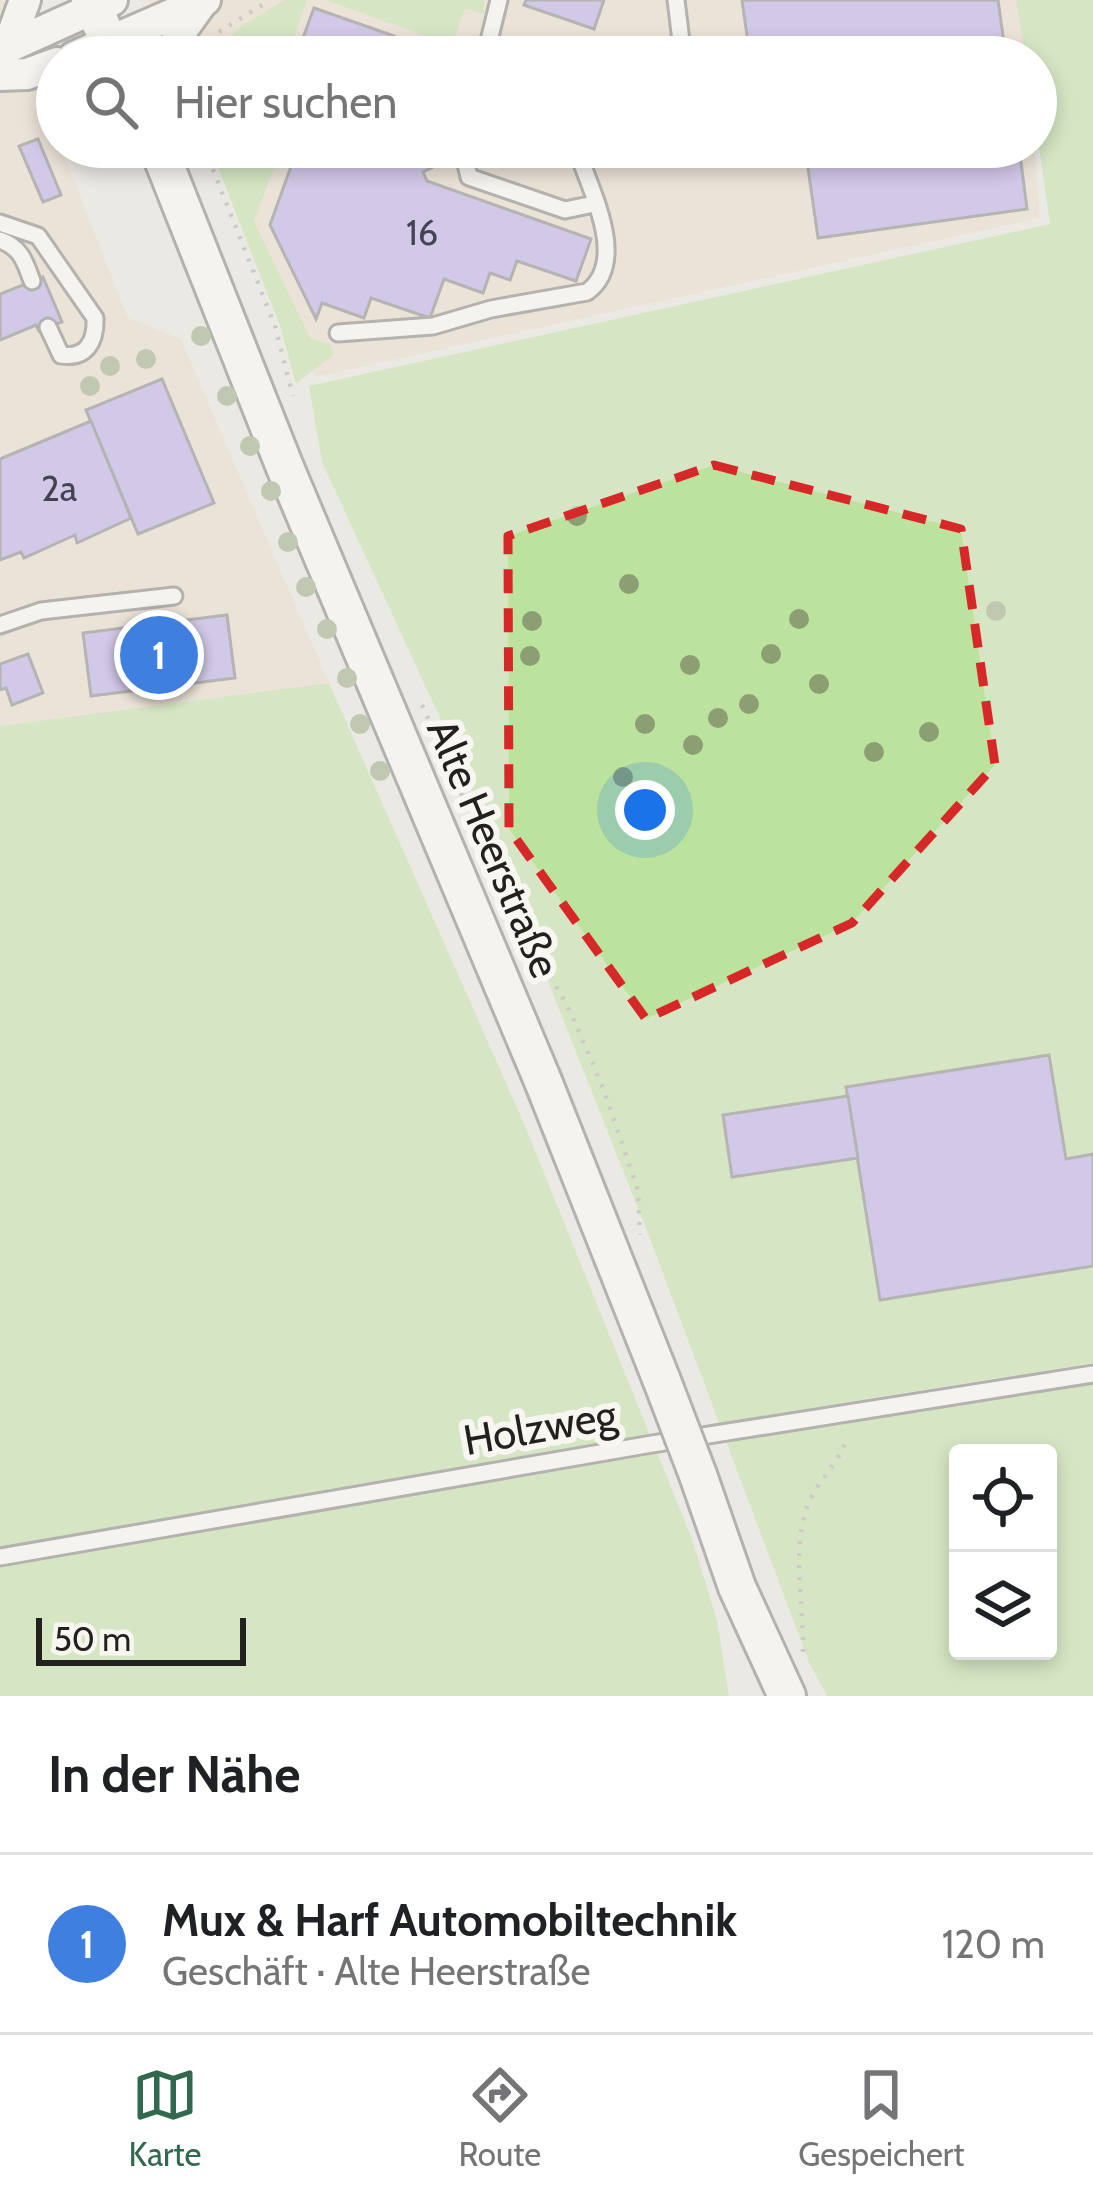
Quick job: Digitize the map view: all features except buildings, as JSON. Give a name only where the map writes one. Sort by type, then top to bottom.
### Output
[{"type":"street","points":[[2,60],[25,0]]},
{"type":"street","points":[[139,36],[204,1]]},
{"type":"street","points":[[178,36],[204,1]]},
{"type":"street","points":[[43,36],[99,3],[109,36]]},
{"type":"street","points":[[2,60],[36,40]]},
{"type":"street","points":[[2,60],[27,74],[36,71]]},
{"type":"street","name":"Alte Heerstraße","points":[[166,168],[284,465],[543,1081],[698,1474],[773,1690]]},
{"type":"lane","points":[[491,36],[500,0]]},
{"type":"lane","points":[[676,0],[680,36]]},
{"type":"lane","points":[[467,168],[469,177],[565,210],[594,204]]},
{"type":"lane","points":[[338,333],[433,326],[491,309],[587,292],[598,284],[608,255],[583,168]]},
{"type":"lane","points":[[0,223],[38,236],[95,318],[96,334],[88,349],[74,357],[61,355],[48,327]]},
{"type":"lane","points":[[0,240],[13,244],[32,281]]},
{"type":"lane","points":[[0,625],[41,611],[174,596]]},
{"type":"lane","name":"Holzweg","points":[[0,1557],[1093,1374]]},
{"type":"path","points":[[235,19],[270,0]]},
{"type":"path","points":[[212,168],[274,326],[298,414]]},
{"type":"path","points":[[422,705],[512,907],[571,1013],[603,1088],[638,1190],[640,1239]]},
{"type":"path","points":[[773,1690],[806,1510],[821,1479],[843,1452],[852,1413]]},
{"type":"highlighted area","points":[[714,465],[961,529],[995,765],[852,923],[646,1019],[509,829],[508,536]]},
{"type":"shaded area","points":[[3,0],[36,84],[36,168],[69,168],[128,318],[181,339],[329,683],[0,726]]},
{"type":"shaded area","points":[[147,0],[1024,0],[1027,36],[163,36]]},
{"type":"shaded area","points":[[222,168],[1036,168],[1040,218],[315,377]]},
{"type":"green space","points":[[285,0],[307,0],[294,36],[231,36]]},
{"type":"green space","points":[[325,0],[484,0],[484,14],[465,9],[455,36],[427,36]]},
{"type":"green space","points":[[1016,0],[1093,0],[1093,1363],[839,1403],[1093,1367],[1093,1696],[827,1696],[809,1662],[649,1236],[465,772],[322,462],[309,386],[1050,224],[1042,168],[1057,168],[1057,36],[1022,36]]},
{"type":"green space","points":[[218,168],[274,168],[254,221],[310,338],[330,344],[334,354],[296,384],[280,326]]},
{"type":"green space","points":[[329,683],[523,1121],[692,1539],[717,1620],[729,1696],[0,1696],[0,726]]},
{"type":"place","name":"Mux & Harf Automobiltechnik","points":[[159,655]]}]
